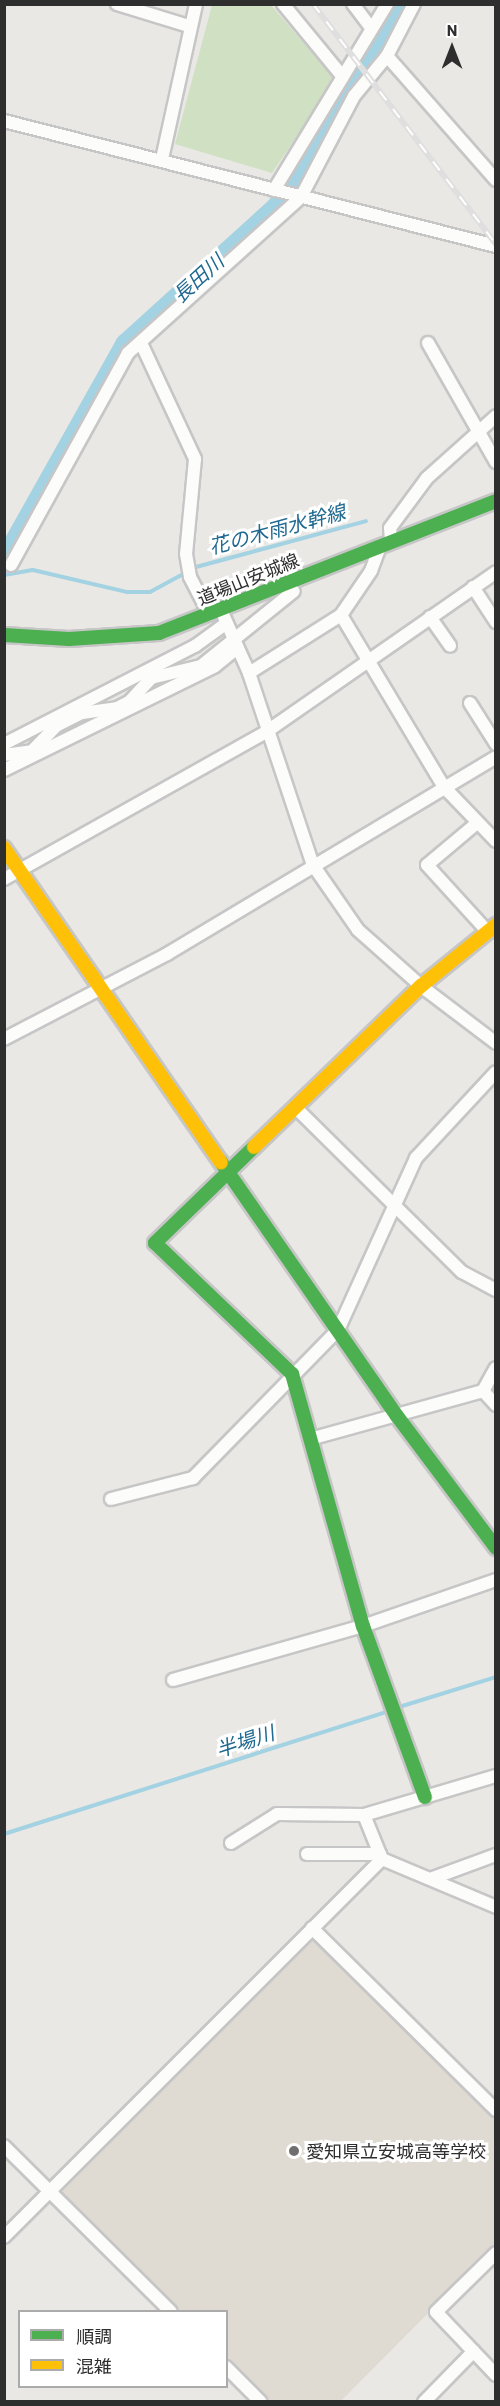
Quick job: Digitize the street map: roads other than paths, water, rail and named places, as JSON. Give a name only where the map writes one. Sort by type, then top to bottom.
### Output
[{"type":"street","points":[[117,4],[189,26]]},
{"type":"street","points":[[162,159],[189,26],[196,4]]},
{"type":"street","points":[[283,4],[343,76]]},
{"type":"street","points":[[353,4],[372,29]]},
{"type":"street","points":[[277,191],[387,4]]},
{"type":"street","points":[[11,565],[128,353],[298,196],[354,96],[387,56],[414,4]]},
{"type":"street","points":[[387,56],[495,180]]},
{"type":"street","points":[[4,121],[162,159],[277,191],[495,246]]},
{"type":"street","points":[[141,343],[195,459],[189,571],[215,612],[227,623],[249,673],[266,732],[313,865],[358,930],[421,986],[495,1043]]},
{"type":"street","points":[[428,343],[480,429],[495,462]]},
{"type":"street","points":[[249,673],[341,615],[371,571],[385,544],[390,528],[427,478],[495,416]]},
{"type":"street","name":"道場山安城線","points":[[4,635],[129,638],[159,633],[495,501]]},
{"type":"street","points":[[4,879],[266,732],[495,572]]},
{"type":"street","points":[[473,587],[495,621]]},
{"type":"street","points":[[4,770],[215,666],[235,644],[294,591]]},
{"type":"street","points":[[341,615],[444,787],[495,841]]},
{"type":"street","points":[[430,616],[450,646]]},
{"type":"street","points":[[4,744],[195,646],[227,623]]},
{"type":"street","points":[[4,755],[32,751],[56,726],[82,713],[117,708],[129,702],[151,678],[189,671],[235,644]]},
{"type":"street","points":[[471,703],[495,744]]},
{"type":"street","points":[[4,1039],[104,988],[495,756]]},
{"type":"street","points":[[425,1797],[363,1626],[292,1374],[155,1243],[421,986],[492,928],[427,865],[477,823]]},
{"type":"street","points":[[4,848],[104,988],[397,1416],[495,1548]]},
{"type":"street","points":[[111,1499],[193,1478],[292,1374],[338,1330],[416,1158],[495,1072]]},
{"type":"street","points":[[295,1107],[462,1272],[495,1290]]},
{"type":"street","points":[[310,1438],[483,1391],[495,1368]]},
{"type":"street","points":[[483,1391],[495,1405]]},
{"type":"street","points":[[173,1680],[363,1626],[495,1580]]},
{"type":"street","points":[[231,1843],[277,1814],[364,1815],[495,1776]]},
{"type":"street","points":[[364,1815],[381,1856]]},
{"type":"street","points":[[307,1854],[381,1856],[495,1907]]},
{"type":"street","points":[[4,2237],[381,1856]]},
{"type":"street","points":[[433,1878],[495,1856]]},
{"type":"street","points":[[312,1928],[495,2110]]},
{"type":"street","points":[[4,2146],[169,2310]]},
{"type":"street","points":[[495,2253],[436,2312],[495,2375]]},
{"type":"street","points":[[424,2402],[474,2351]]},
{"type":"street","points":[[228,2369],[261,2402]]},
{"type":"waterway","name":"長田川","points":[[4,560],[125,344],[275,208],[298,183],[402,4]]},
{"type":"waterway","name":"花の木雨水幹線","points":[[4,575],[33,570],[127,592],[150,592],[196,567],[366,521]]},
{"type":"waterway","name":"半場川","points":[[399,1707],[496,1677]]},
{"type":"waterway","name":"半場川","points":[[4,1834],[389,1711]]},
{"type":"railway","points":[[313,4],[496,244]]},
{"type":"place","name":"愛知県立安城高等学校","points":[[294,2151]]}]
